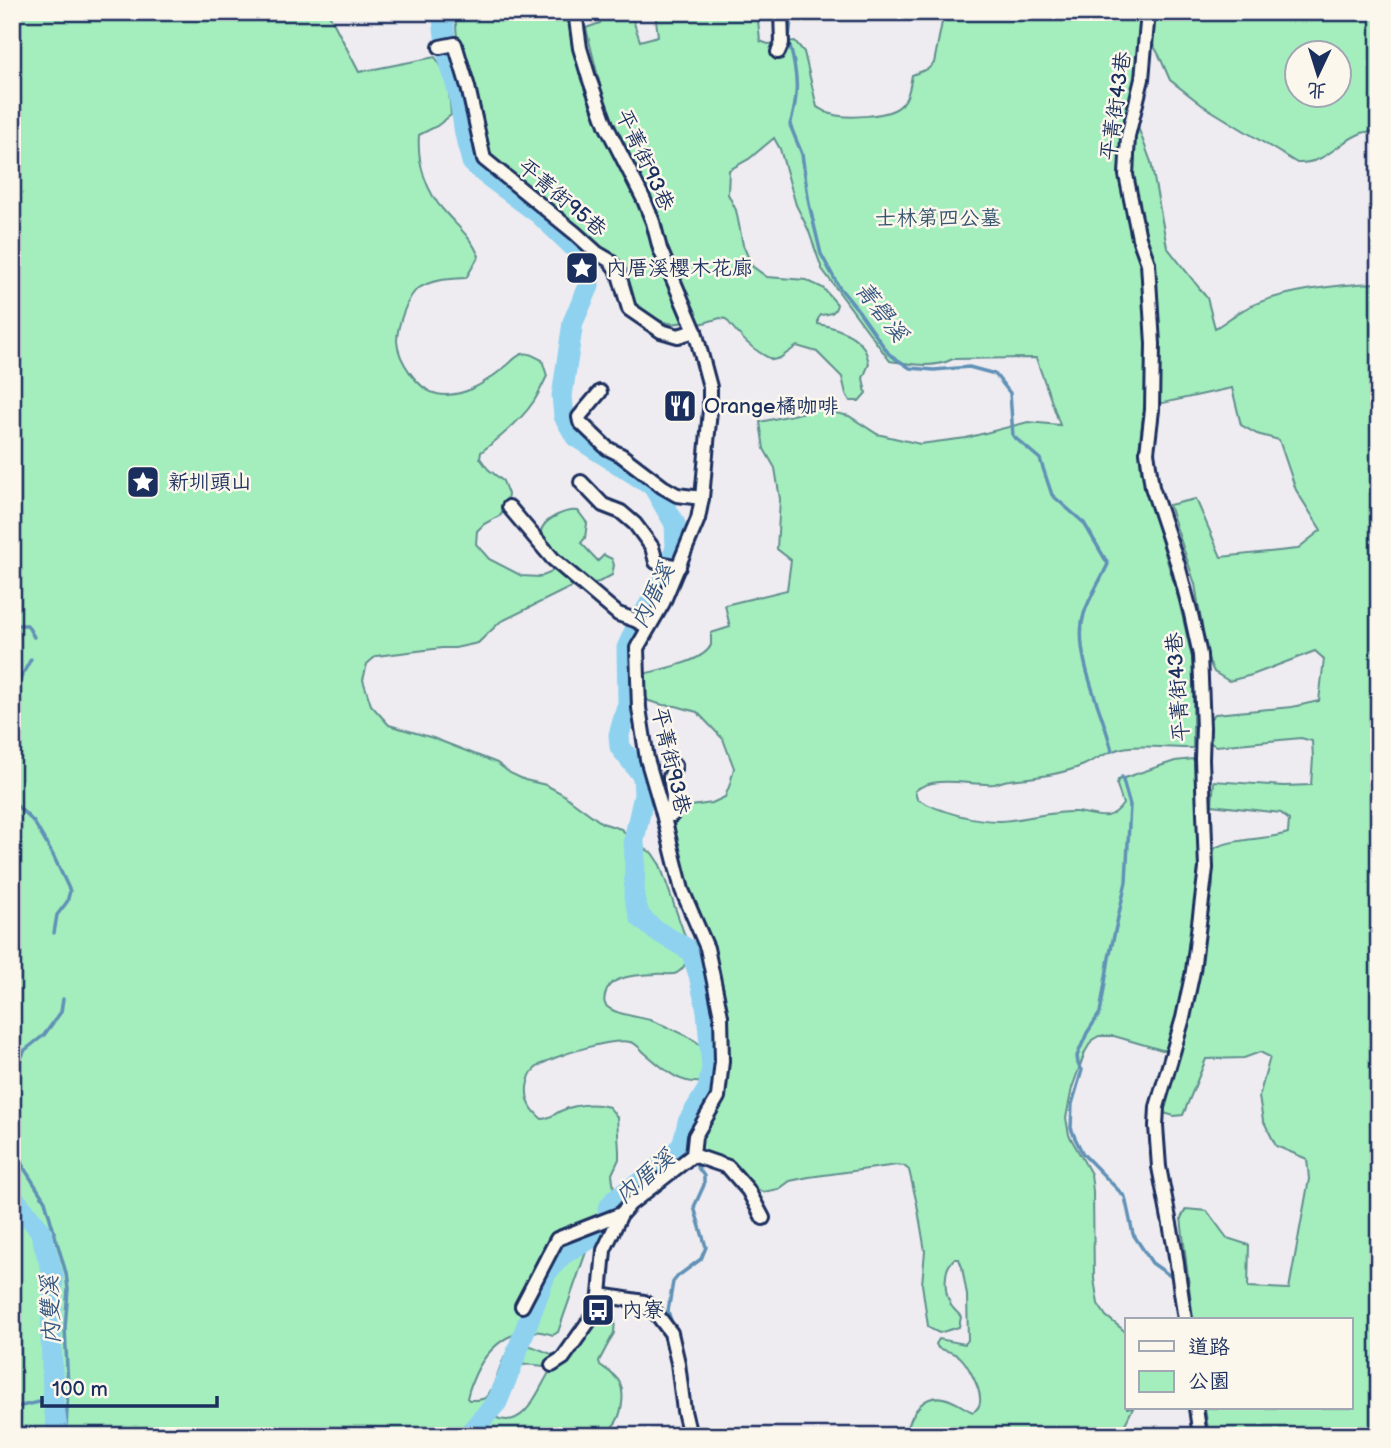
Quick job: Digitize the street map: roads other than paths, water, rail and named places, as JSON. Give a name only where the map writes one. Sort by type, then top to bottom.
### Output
[{"type":"street","name":"平菁街93巷","points":[[575,12],[579,48],[606,125],[653,222],[660,250],[695,331],[709,387],[702,498],[698,519],[663,603],[637,648],[639,708],[647,760],[682,890],[707,948],[721,1016],[722,1060],[718,1097],[695,1136],[693,1155]]},
{"type":"street","points":[[778,52],[782,43],[781,12]]},
{"type":"street","name":"平菁街43巷","points":[[1148,12],[1142,79],[1128,136],[1126,175],[1139,238],[1148,262],[1153,344],[1152,410],[1147,452],[1153,487],[1191,614],[1199,655],[1203,728],[1206,868],[1193,971],[1183,1018],[1157,1107],[1156,1126],[1158,1167],[1175,1250],[1185,1318]]},
{"type":"street","name":"平菁街95巷","points":[[440,47],[455,44],[484,159],[608,260],[618,271],[629,309],[662,331],[678,336],[695,331]]},
{"type":"street","points":[[600,392],[579,417],[580,422],[607,448],[677,495],[702,498]]},
{"type":"street","points":[[580,488],[588,500],[621,512],[635,524],[652,547],[656,562],[679,568]]},
{"type":"street","points":[[509,507],[553,559],[618,614],[648,627]]},
{"type":"street","points":[[662,810],[672,815],[670,777],[675,766]]},
{"type":"street","points":[[552,1365],[563,1358],[596,1311],[604,1250],[621,1214],[693,1155],[729,1167],[748,1190],[763,1218]]},
{"type":"street","points":[[522,1306],[557,1239],[621,1214]]},
{"type":"street","points":[[600,1295],[644,1302],[671,1333],[690,1436]]},
{"type":"street","points":[[1196,1410],[1200,1436]]},
{"type":"waterway","name":"內厝溪","points":[[442,12],[447,52],[459,94],[472,162],[538,213],[580,253],[589,267],[589,286],[573,322],[562,396],[564,416],[576,437],[653,486],[675,524],[676,548],[666,575],[627,648],[628,703],[619,735],[620,747],[643,776],[644,795],[634,840],[634,897],[640,917],[655,930],[691,951],[707,1011],[712,1068],[708,1089],[688,1122],[682,1146],[644,1180],[616,1198],[608,1209]]},
{"type":"waterway","name":"菁礐溪","points":[[789,37],[792,12]]},
{"type":"waterway","name":"菁礐溪","points":[[790,46],[796,86],[790,125],[802,154],[809,204],[821,254],[839,287],[889,354],[910,368],[934,370],[969,367],[995,374],[1010,393],[1013,436],[1040,459],[1052,495],[1084,523],[1108,564],[1086,608],[1081,630],[1085,664],[1112,751]]},
{"type":"waterway","points":[[12,625],[27,625],[34,637]]},
{"type":"waterway","points":[[12,704],[14,690],[31,659]]},
{"type":"waterway","points":[[1122,777],[1130,805],[1126,882],[1100,1013],[1077,1056],[1082,1070],[1072,1104],[1071,1128],[1083,1154],[1125,1197],[1133,1234],[1152,1263],[1169,1275]]},
{"type":"waterway","points":[[12,801],[34,822],[70,891],[67,902],[57,915],[54,933]]},
{"type":"waterway","points":[[12,1076],[25,1050],[44,1035],[61,1012],[63,999]]},
{"type":"waterway","points":[[12,1121],[17,1131],[18,1148],[24,1168],[45,1201],[66,1273],[67,1436]]},
{"type":"waterway","name":"內厝溪","points":[[682,1146],[685,1152]]},
{"type":"waterway","points":[[673,1327],[668,1311],[673,1282],[701,1259],[706,1247],[694,1207],[704,1185],[704,1176],[696,1165]]},
{"type":"waterway","name":"內雙溪","points":[[12,1196],[40,1230],[53,1275],[51,1337],[53,1399],[58,1436]]},
{"type":"waterway","name":"內厝溪","points":[[467,1436],[497,1402],[546,1273],[562,1255],[597,1235],[602,1227]]},
{"type":"waterway","points":[[12,1408],[53,1399]]},
{"type":"place","name":"內厝溪櫻木花廊","points":[[582,268]]},
{"type":"place","name":"Orange橘咖啡","points":[[680,406]]},
{"type":"place","name":"新圳頭山","points":[[143,482]]},
{"type":"place","name":"內寮","points":[[598,1310]]},
{"type":"park label","name":"士林第四公墓","points":[[938,218]]}]
